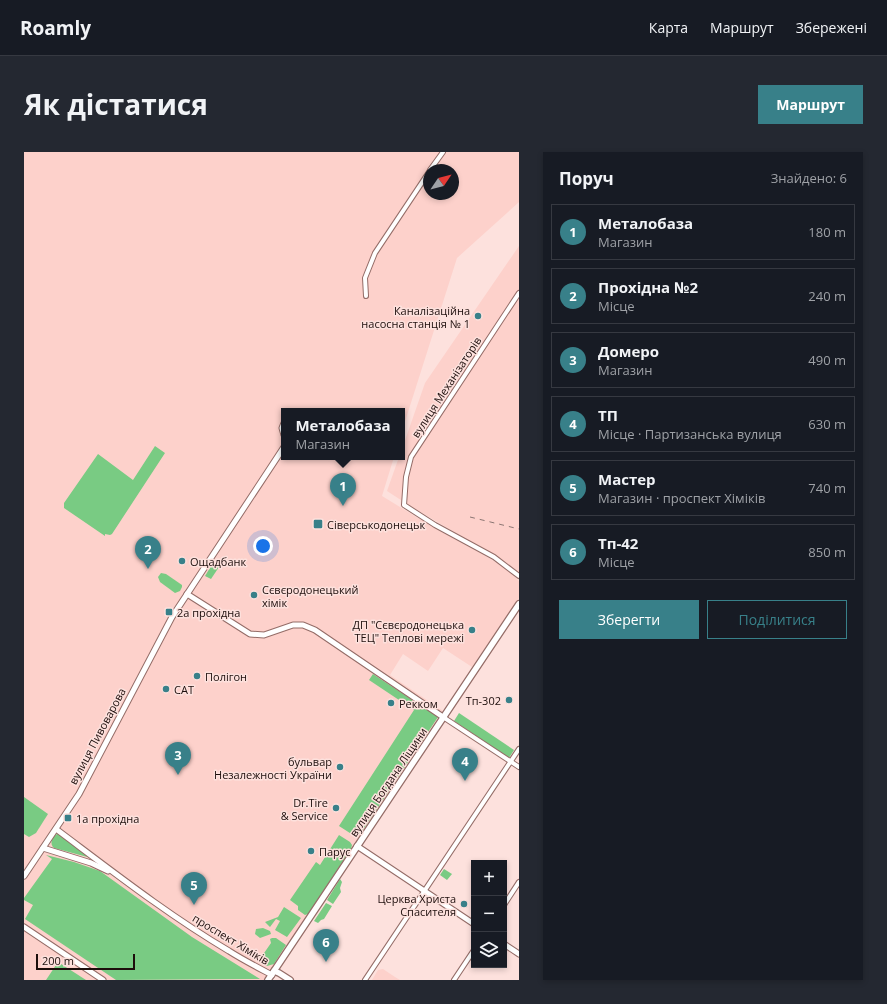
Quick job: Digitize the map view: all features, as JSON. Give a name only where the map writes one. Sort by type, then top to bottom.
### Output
[{"type":"main road","name":"вулиця Богдана Ліщини","points":[[271,977],[519,604]]},
{"type":"main road","name":"проспект Хіміків","points":[[271,977],[279,973],[290,980]]},
{"type":"street","points":[[435,164],[443,152]]},
{"type":"street","points":[[366,296],[366,278],[375,253],[423,181]]},
{"type":"street","name":"вулиця Механізаторів","points":[[519,293],[411,457],[406,477],[404,505],[441,529],[494,557],[519,576]]},
{"type":"street","points":[[281,452],[187,594],[250,634],[264,635],[293,625],[303,625],[315,630],[519,767]]},
{"type":"street","name":"вулиця Пивоварова","points":[[24,876],[78,794],[160,638],[187,594]]},
{"type":"street","points":[[365,980],[519,749]]},
{"type":"street","name":"проспект Хіміків","points":[[56,829],[204,936],[271,977]]},
{"type":"street","points":[[357,846],[471,922]]},
{"type":"street","name":"проспект Хіміків","points":[[43,848],[91,863],[122,878]]},
{"type":"street","points":[[507,900],[519,882]]},
{"type":"street","points":[[24,927],[103,980]]},
{"type":"street","points":[[507,946],[519,954]]},
{"type":"street","points":[[454,980],[471,954]]},
{"type":"shaded area","points":[[24,152],[519,152],[519,202],[457,258],[405,422],[405,408],[281,408],[281,460],[393,460],[382,496],[436,529],[507,569],[519,581],[519,598],[472,667],[443,648],[428,671],[403,654],[390,675],[443,711],[264,980],[24,980]]},
{"type":"shaded area","points":[[519,246],[519,573],[505,562],[387,491],[398,460],[405,460],[405,440],[425,383]]},
{"type":"shaded area","points":[[383,969],[400,980],[372,980],[378,970]]},
{"type":"green space","points":[[155,446],[165,453],[112,534],[105,534],[105,536],[64,508],[64,503],[98,454],[133,480]]},
{"type":"green space","points":[[213,563],[219,567],[211,579],[205,576]]},
{"type":"green space","points":[[161,573],[166,574],[182,585],[180,591],[175,593],[160,582],[158,577]]},
{"type":"green space","points":[[373,674],[438,717],[361,833],[357,836],[339,826],[414,710],[369,680]]},
{"type":"green space","points":[[459,713],[514,750],[509,758],[454,721]]},
{"type":"green space","points":[[24,797],[48,814],[36,833],[29,837],[24,834]]},
{"type":"green space","points":[[57,834],[91,858],[54,848],[52,846],[52,841]]},
{"type":"green space","points":[[339,835],[350,842],[352,845],[351,849],[308,914],[305,915],[298,910],[298,906],[290,900],[316,862],[320,865]]},
{"type":"green space","points":[[46,855],[74,862],[100,871],[192,937],[260,979],[116,980],[25,919],[33,905],[24,900],[24,898],[52,859]]},
{"type":"green space","points":[[444,869],[452,874],[447,880],[440,875]]},
{"type":"green space","points":[[340,879],[342,882],[340,888],[341,892],[333,904],[327,900]]},
{"type":"green space","points":[[326,903],[332,906],[324,919],[318,923],[314,921]]},
{"type":"green space","points":[[284,907],[301,918],[287,937],[275,930],[280,921],[276,919],[270,927],[265,922],[278,917]]},
{"type":"green space","points":[[263,928],[270,931],[271,934],[260,938],[255,934],[256,929]]},
{"type":"green space","points":[[276,938],[286,945],[274,964],[267,966],[251,956],[256,952],[262,956],[271,943],[270,939]]},
{"type":"green space","points":[[58,962],[86,980],[46,980]]},
{"type":"railway","points":[[470,517],[519,529]]},
{"type":"place","name":"Каналізаційна насосна станція № 1","points":[[478,316]]},
{"type":"place","name":"Металобаза","points":[[343,506]]},
{"type":"place","name":"Сіверськодонецьк","points":[[318,524]]},
{"type":"place","name":"Ощадбанк","points":[[182,561]]},
{"type":"place","name":"Прохідна №2","points":[[148,569]]},
{"type":"place","name":"Сєвєродонецький хімік","points":[[254,595]]},
{"type":"place","name":"2а прохідна","points":[[169,612]]},
{"type":"place","name":"ДП \"Сєвєродонецька ТЕЦ\" Теплові мережі","points":[[472,630]]},
{"type":"place","name":"Полігон","points":[[197,676]]},
{"type":"place","name":"CAT","points":[[166,689]]},
{"type":"place","name":"Тп-302","points":[[509,700]]},
{"type":"place","name":"Рекком","points":[[391,703]]},
{"type":"place","name":"бульвар Незалежності України","points":[[340,767]]},
{"type":"place","name":"Домеро","points":[[178,775]]},
{"type":"place","name":"ТП","points":[[465,781]]},
{"type":"place","name":"Dr.Tire & Service","points":[[336,808]]},
{"type":"place","name":"1а прохідна","points":[[68,818]]},
{"type":"place","name":"Парус","points":[[311,851]]},
{"type":"place","name":"Церква Христа Спасителя","points":[[464,904]]},
{"type":"place","name":"Мастер","points":[[194,905]]},
{"type":"place","name":"Тп-42","points":[[326,962]]}]
